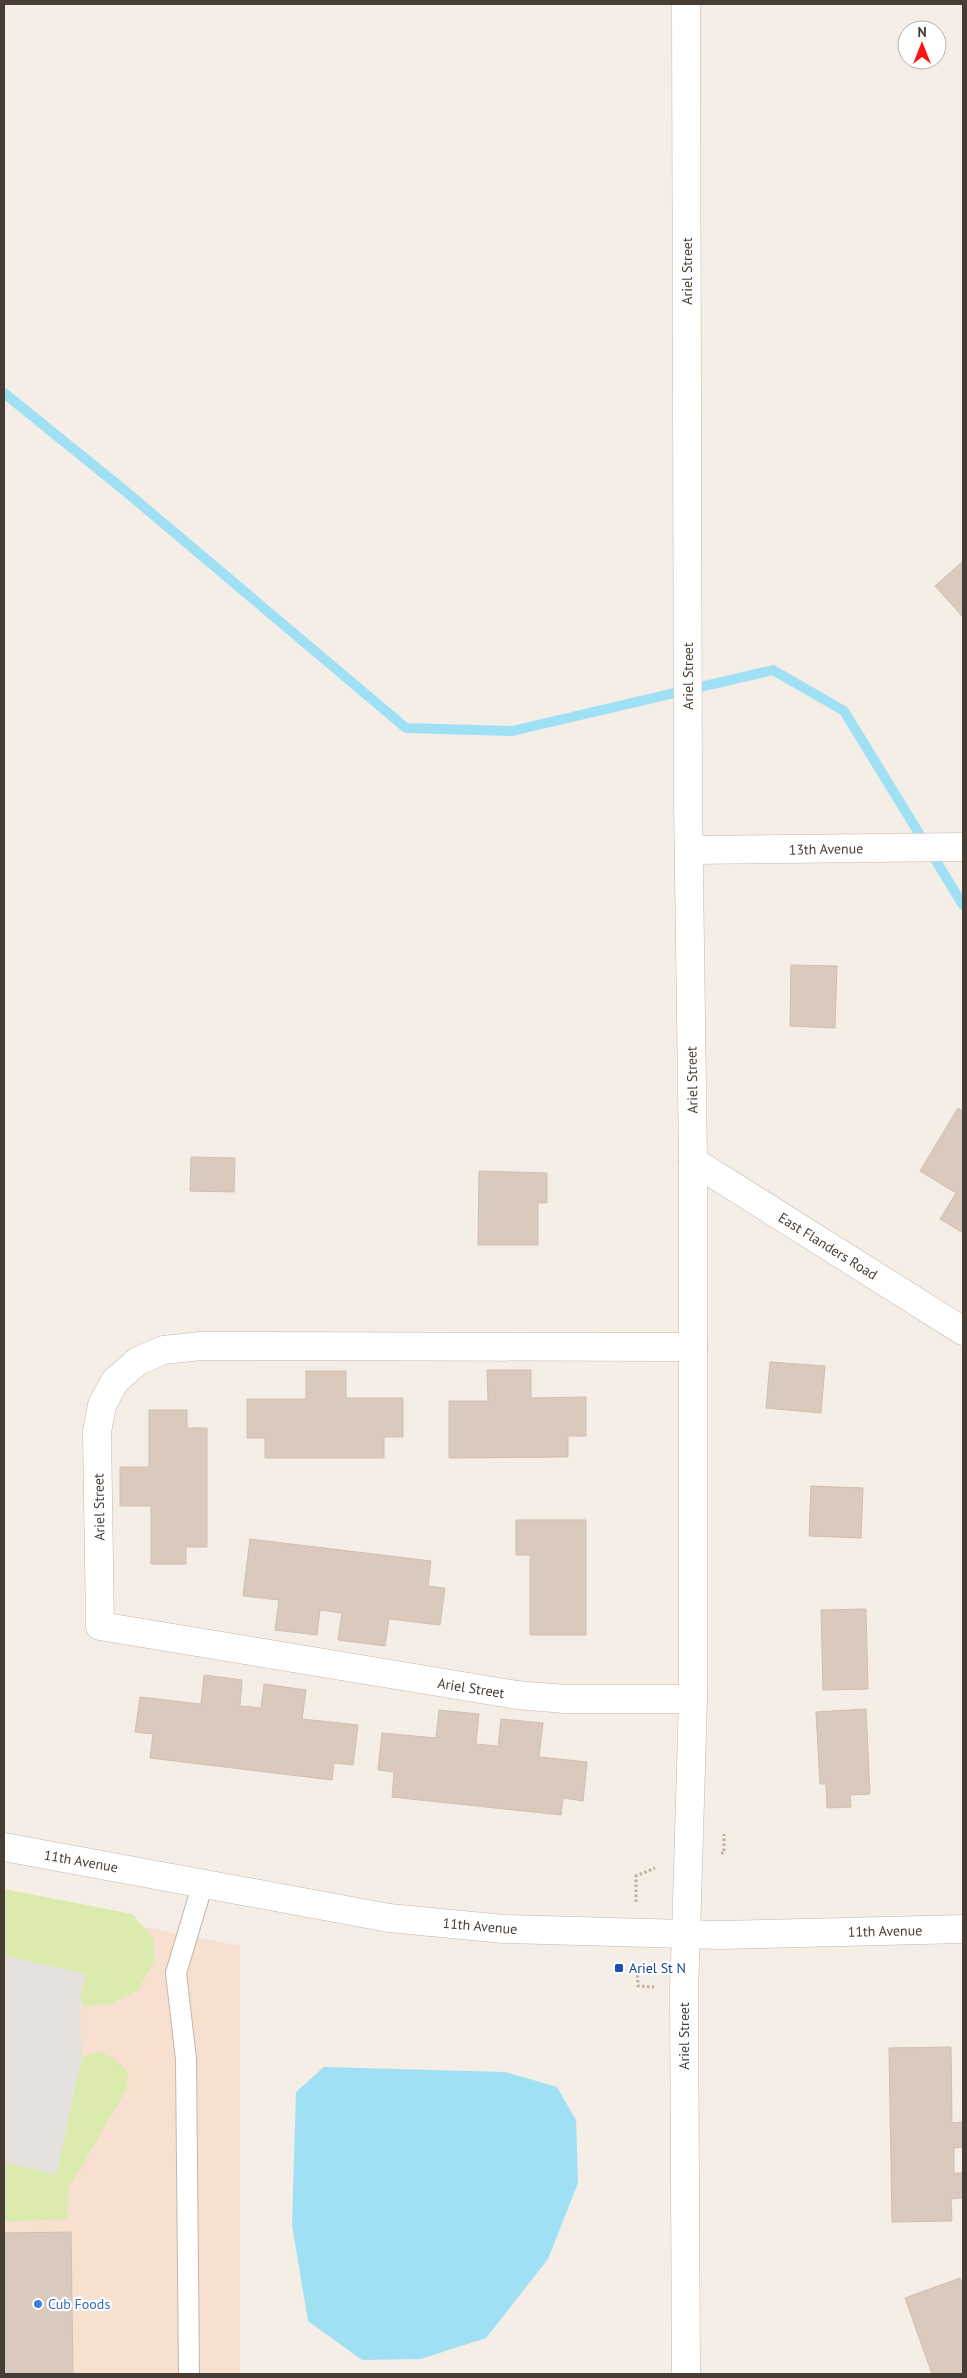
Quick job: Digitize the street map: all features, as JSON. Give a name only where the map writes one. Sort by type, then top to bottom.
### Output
[{"type":"street","name":"Ariel Street","points":[[686,4],[689,850],[693,1161],[693,1699],[684,1989],[686,2374]]},
{"type":"street","name":"13th Avenue","points":[[689,850],[963,847]]},
{"type":"street","name":"East Flanders Road","points":[[693,1161],[963,1331]]},
{"type":"street","name":"Ariel Street","points":[[693,1347],[201,1346],[164,1350],[138,1361],[115,1381],[102,1406],[98,1432],[100,1626],[517,1695],[565,1699],[693,1699]]},
{"type":"street","name":"11th Avenue","points":[[4,1846],[389,1918],[504,1930],[686,1935],[963,1928]]},
{"type":"lane","points":[[189,2374],[186,2059],[176,1973],[203,1884]]},
{"type":"shaded area","points":[[4,1899],[240,1946],[240,2374],[4,2374]]},
{"type":"shaded area","points":[[4,1956],[85,1974],[80,1999],[82,2057],[56,2175],[4,2162]]},
{"type":"green space","points":[[4,1889],[132,1914],[154,1939],[154,1961],[138,1990],[111,2004],[83,2006],[80,1999],[85,1974],[4,1956]]},
{"type":"green space","points":[[102,2052],[119,2063],[128,2073],[126,2090],[68,2189],[67,2219],[4,2222],[4,2162],[56,2174],[82,2057]]},
{"type":"water","points":[[324,2067],[505,2072],[557,2087],[576,2120],[578,2183],[548,2259],[486,2338],[421,2359],[362,2360],[308,2321],[292,2225],[296,2092]]},
{"type":"building","points":[[963,561],[963,617],[935,586]]},
{"type":"building","points":[[791,965],[837,966],[835,1028],[790,1026]]},
{"type":"building","points":[[958,1108],[963,1111],[963,1233],[940,1219],[956,1193],[920,1171]]},
{"type":"building","points":[[191,1157],[235,1158],[234,1192],[190,1191]]},
{"type":"building","points":[[479,1171],[547,1173],[547,1203],[538,1203],[538,1245],[478,1245]]},
{"type":"building","points":[[770,1362],[825,1366],[821,1413],[766,1408]]},
{"type":"building","points":[[487,1370],[531,1370],[531,1398],[586,1397],[586,1436],[568,1436],[568,1457],[449,1458],[449,1401],[488,1401]]},
{"type":"building","points":[[306,1371],[346,1371],[346,1398],[403,1398],[403,1437],[384,1437],[384,1458],[265,1458],[265,1438],[247,1438],[247,1399],[306,1399]]},
{"type":"building","points":[[149,1410],[187,1410],[187,1428],[207,1428],[207,1547],[186,1547],[186,1564],[151,1564],[151,1506],[120,1506],[120,1467],[149,1467]]},
{"type":"building","points":[[811,1486],[863,1488],[861,1538],[809,1536]]},
{"type":"building","points":[[516,1520],[586,1520],[586,1635],[530,1635],[530,1555],[516,1555]]},
{"type":"building","points":[[250,1539],[431,1561],[428,1586],[445,1588],[440,1625],[389,1619],[385,1646],[338,1640],[342,1613],[320,1610],[317,1635],[275,1630],[279,1600],[243,1596]]},
{"type":"building","points":[[866,1609],[868,1689],[823,1690],[821,1610]]},
{"type":"building","points":[[204,1675],[242,1680],[240,1706],[261,1708],[264,1684],[306,1690],[302,1719],[358,1725],[353,1765],[334,1763],[332,1780],[150,1758],[153,1734],[135,1732],[140,1697],[201,1704]]},
{"type":"building","points":[[866,1709],[870,1794],[850,1795],[851,1807],[827,1808],[826,1784],[820,1784],[816,1712]]},
{"type":"building","points":[[439,1710],[479,1714],[476,1744],[498,1746],[501,1719],[543,1723],[539,1757],[587,1762],[583,1801],[563,1798],[561,1815],[392,1797],[394,1772],[378,1770],[382,1733],[436,1738]]},
{"type":"building","points":[[951,2047],[952,2123],[963,2122],[963,2147],[954,2148],[954,2173],[963,2173],[963,2198],[951,2199],[952,2221],[892,2222],[889,2048]]},
{"type":"building","name":"Cub Foods","points":[[71,2232],[73,2374],[4,2374],[4,2233]]},
{"type":"building","points":[[960,2278],[963,2287],[963,2374],[932,2374],[905,2298]]},
{"type":"waterway","points":[[4,393],[124,490],[406,728],[512,731],[773,670],[844,711],[963,905]]},
{"type":"place","name":"Ariel St N","points":[[619,1968]]},
{"type":"place","name":"Cub Foods","points":[[38,2304]]}]
